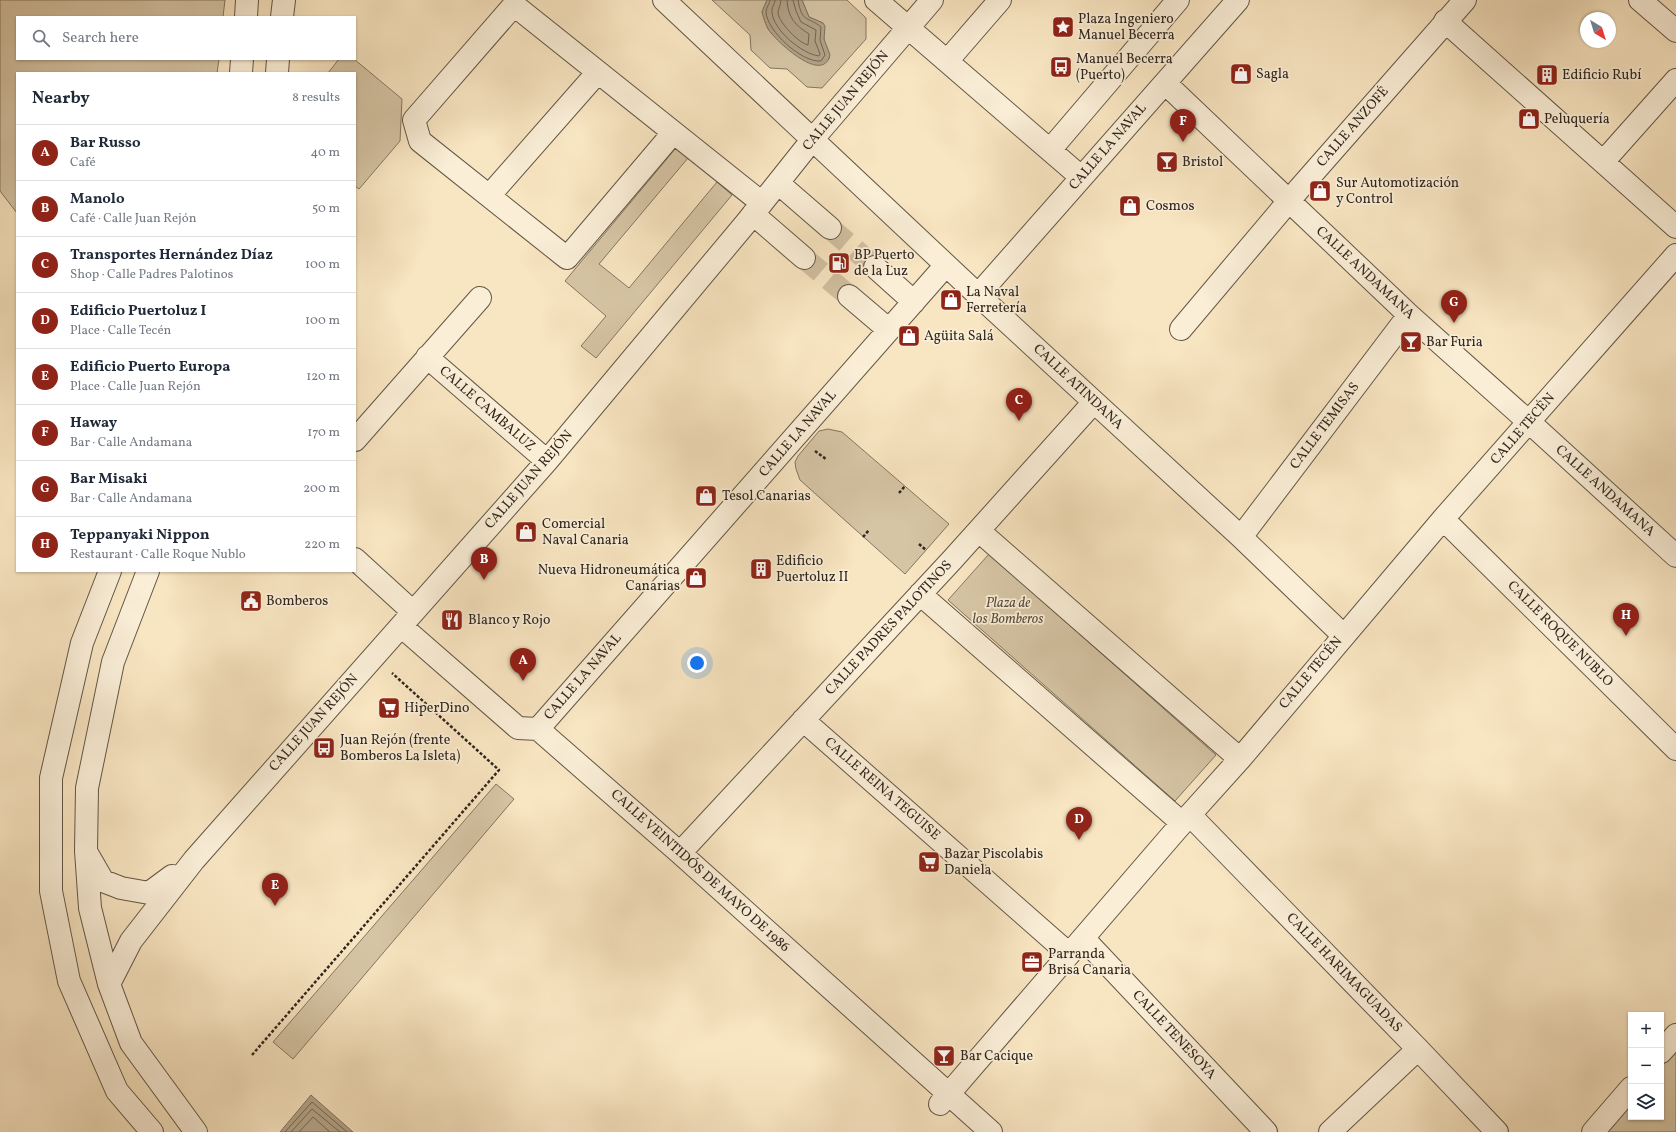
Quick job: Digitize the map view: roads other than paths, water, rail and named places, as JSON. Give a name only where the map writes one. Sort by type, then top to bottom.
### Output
[{"type":"street","points":[[246,16],[247,0]]},
{"type":"street","points":[[282,16],[284,0]]},
{"type":"street","name":"CALLE ATINDANA","points":[[664,0],[978,295],[1241,537],[1343,635]]},
{"type":"street","points":[[876,0],[948,60],[1081,177]]},
{"type":"street","name":"CALLE JUAN REJÓN","points":[[108,984],[131,941],[194,860],[547,461],[758,208],[812,140],[932,0]]},
{"type":"street","points":[[948,60],[1000,0]]},
{"type":"street","points":[[1050,150],[1178,0]]},
{"type":"street","name":"CALLE LA NAVAL","points":[[978,295],[1238,0]]},
{"type":"street","name":"CALLE ANZOFÉ","points":[[1181,330],[1289,201],[1465,0]]},
{"type":"street","points":[[1640,0],[1676,31]]},
{"type":"street","points":[[673,133],[567,258],[420,141],[414,120],[514,5],[673,133],[758,208],[804,258]]},
{"type":"street","points":[[1445,22],[1676,227]]},
{"type":"street","points":[[241,72],[242,60]]},
{"type":"street","points":[[276,72],[278,60]]},
{"type":"street","points":[[489,196],[598,72]]},
{"type":"street","points":[[1603,162],[1676,80]]},
{"type":"street","name":"CALLE ANDAMANA","points":[[1165,83],[1409,315],[1676,556]]},
{"type":"street","points":[[778,183],[830,228]]},
{"type":"street","name":"CALLE TECÉN","points":[[944,1099],[1240,758],[1443,519],[1676,255]]},
{"type":"street","name":"CALLE LA NAVAL","points":[[538,729],[946,265]]},
{"type":"street","points":[[875,267],[914,302]]},
{"type":"street","points":[[849,296],[889,330]]},
{"type":"street","name":"CALLE CAMBALUZ","points":[[356,439],[480,298]]},
{"type":"street","name":"CALLE TEMISAS","points":[[1241,537],[1409,315]]},
{"type":"street","name":"CALLE CAMBALUZ","points":[[428,357],[547,461]]},
{"type":"street","name":"CALLE PADRES PALOTINOS","points":[[680,852],[979,531],[1094,402]]},
{"type":"street","name":"CALLE ROQUE NUBLO","points":[[1443,519],[1676,749]]},
{"type":"street","points":[[979,531],[1240,758]]},
{"type":"street","points":[[356,561],[407,619],[518,728],[538,729]]},
{"type":"street","points":[[110,572],[82,643],[51,778],[51,891],[69,980],[117,1091],[152,1132]]},
{"type":"street","points":[[148,572],[113,662],[87,788],[86,851],[90,908],[108,984],[131,1043],[196,1132]]},
{"type":"street","name":"CALLE HARIMAGUADAS","points":[[920,594],[1186,819],[1418,1049],[1497,1132]]},
{"type":"street","name":"CALLE REINA TEGUISE","points":[[803,720],[1076,946]]},
{"type":"street","name":"CALLE VEINTIDÓS DE MAYO DE 1986","points":[[538,729],[680,852],[944,1099],[991,1132]]},
{"type":"street","name":"CALLE JUAN REJÓN","points":[[86,851],[104,881],[121,888],[149,893],[194,860]]},
{"type":"street","name":"CALLE TENESOYA","points":[[1076,946],[1266,1132]]},
{"type":"street","points":[[1664,1049],[1676,1035]]},
{"type":"street","points":[[1330,1132],[1418,1049]]},
{"type":"street","points":[[1593,1132],[1628,1091]]},
{"type":"water","points":[[767,0],[802,0],[809,17],[823,23],[825,26],[824,39],[830,55],[826,63],[819,65],[811,64],[801,59],[783,46],[768,29],[762,12]]},
{"type":"water","points":[[311,1095],[353,1132],[280,1132]]},
{"type":"tunnel","points":[[830,228],[875,267]]},
{"type":"tunnel","points":[[804,258],[849,296]]},
{"type":"place","name":"Plaza Ingeniero Manuel Becerra","points":[[1063,27]]},
{"type":"place","name":"Manuel Becerra (Puerto)","points":[[1061,67]]},
{"type":"place","name":"Sagla","points":[[1241,74]]},
{"type":"place","name":"Edificio Rubí","points":[[1547,75]]},
{"type":"place","name":"Peluquería","points":[[1529,119]]},
{"type":"place","name":"Haway","points":[[1183,142]]},
{"type":"place","name":"Bristol","points":[[1167,162]]},
{"type":"place","name":"Sur Automotización y Control","points":[[1320,191]]},
{"type":"place","name":"Cosmos","points":[[1130,206]]},
{"type":"place","name":"BP Puerto de la Luz","points":[[839,263]]},
{"type":"place","name":"La Naval Ferretería","points":[[951,300]]},
{"type":"place","name":"Bar Misaki","points":[[1454,323]]},
{"type":"place","name":"Agüita Salá","points":[[909,336]]},
{"type":"place","name":"Bar Furia","points":[[1411,342]]},
{"type":"place","name":"Transportes Hernández Díaz","points":[[1019,421]]},
{"type":"place","name":"Tesol Canarias","points":[[706,496]]},
{"type":"place","name":"Comercial Naval Canaria","points":[[526,532]]},
{"type":"place","name":"Edificio Puertoluz II","points":[[761,569]]},
{"type":"place","name":"Nueva Hidroneumática Canarias","points":[[696,578]]},
{"type":"place","name":"Manolo","points":[[484,580]]},
{"type":"place","name":"Bomberos","points":[[251,601]]},
{"type":"place","name":"Blanco y Rojo","points":[[452,620]]},
{"type":"place","name":"Teppanyaki Nippon","points":[[1626,636]]},
{"type":"place","name":"Bar Russo","points":[[523,681]]},
{"type":"place","name":"HiperDino","points":[[389,708]]},
{"type":"place","name":"Juan Rejón (frente Bomberos La Isleta)","points":[[324,748]]},
{"type":"place","name":"Edificio Puertoluz I","points":[[1079,840]]},
{"type":"place","name":"Bazar Piscolabis Daniela","points":[[929,862]]},
{"type":"place","name":"Edificio Puerto Europa","points":[[275,906]]},
{"type":"place","name":"Parranda Brisa Canaria","points":[[1032,962]]},
{"type":"place","name":"Bar Cacique","points":[[944,1056]]},
{"type":"park label","name":"Plaza de los Bomberos","points":[[1008,612]]}]
